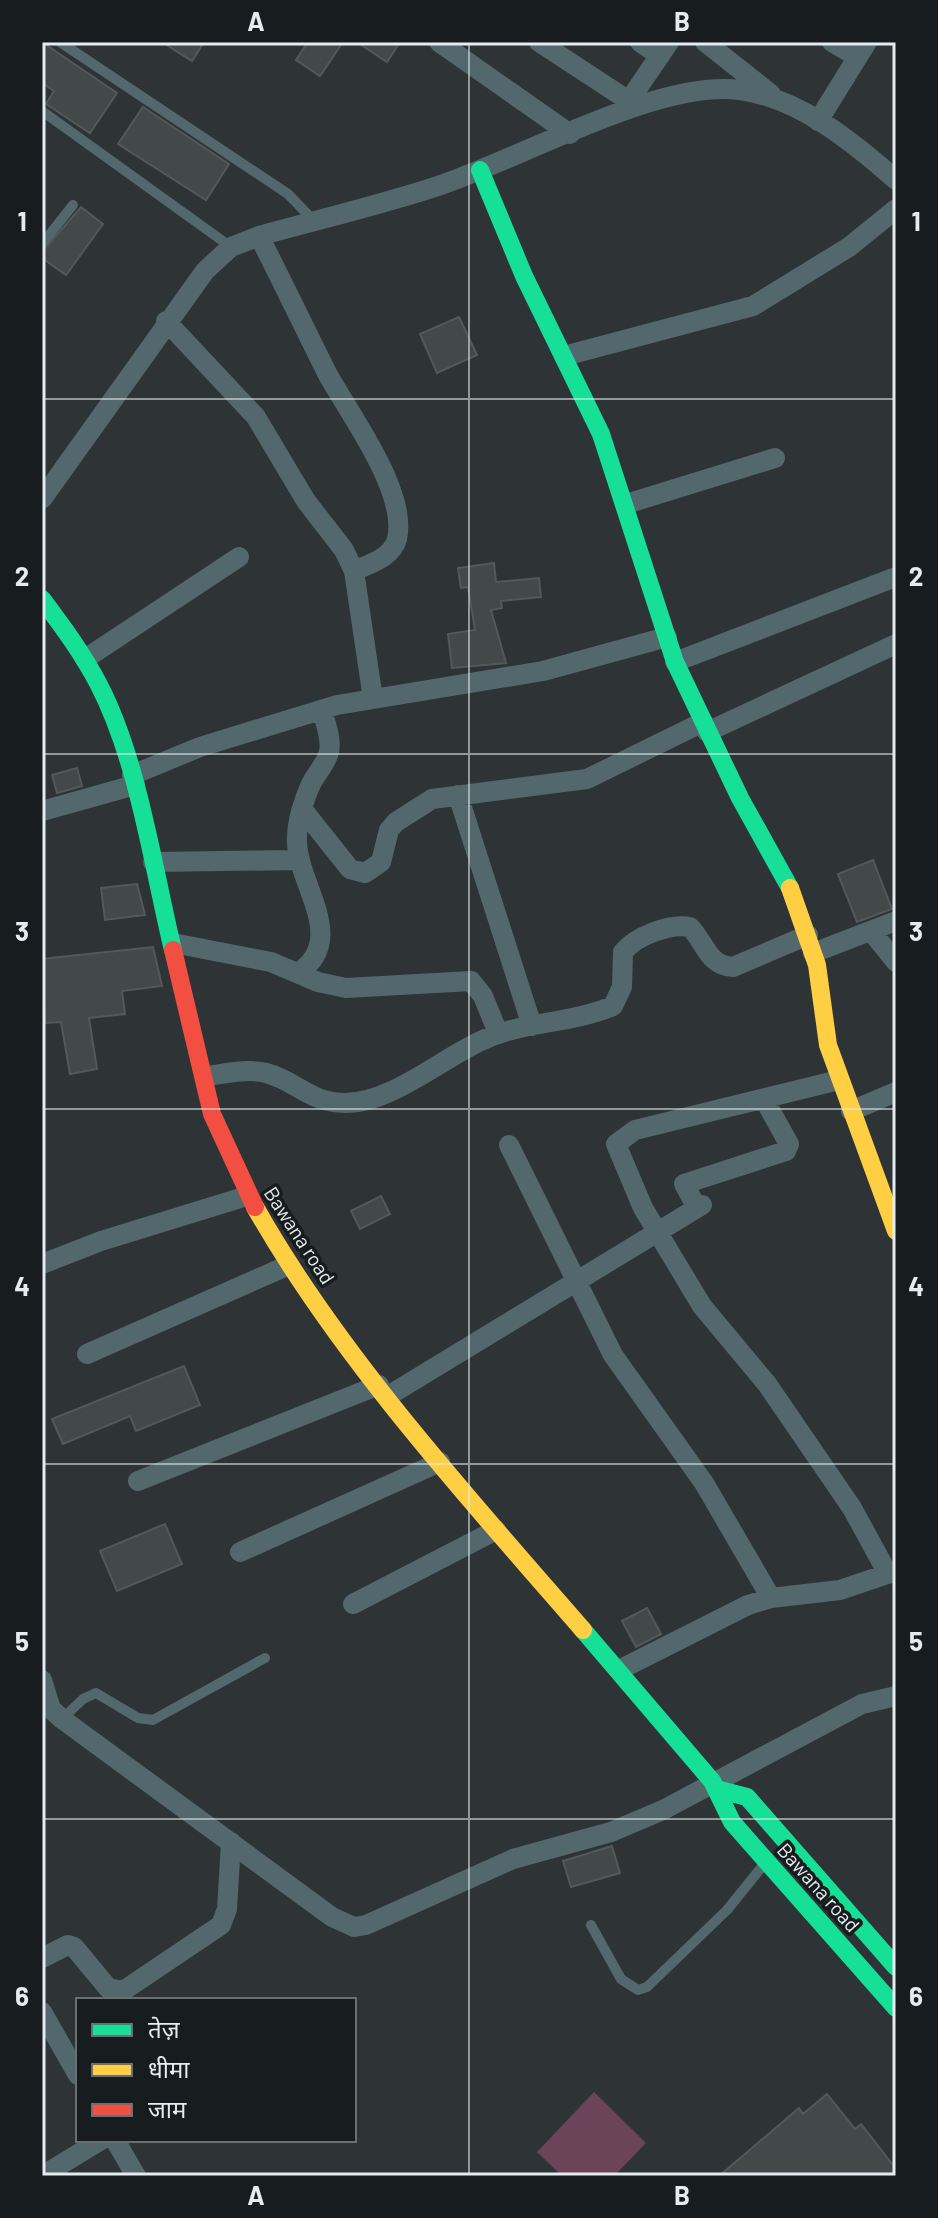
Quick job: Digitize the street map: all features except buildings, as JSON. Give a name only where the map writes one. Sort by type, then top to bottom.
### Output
[{"type":"main road","points":[[480,170],[524,276],[601,434],[675,662],[705,727],[781,867],[811,944],[823,1022],[839,1080],[890,1198],[896,1231]]},
{"type":"main road","name":"Bawana road","points":[[42,599],[85,659],[107,702],[134,780],[212,1114],[233,1170],[247,1196],[289,1265],[440,1462],[716,1786],[725,1813],[896,2008]]},
{"type":"main road","name":"Bawana road","points":[[716,1786],[747,1797],[886,1946],[896,1967]]},
{"type":"street","points":[[539,42],[624,107]]},
{"type":"street","points":[[624,107],[665,49],[640,42]]},
{"type":"street","points":[[705,42],[777,99],[818,121],[896,180]]},
{"type":"street","points":[[818,121],[862,50],[832,42]]},
{"type":"street","points":[[447,44],[570,134]]},
{"type":"street","points":[[42,499],[166,321],[205,271],[231,247],[259,236],[443,184],[570,134],[624,107],[707,89],[740,90],[777,99]]},
{"type":"street","points":[[564,356],[753,306],[849,247],[896,209]]},
{"type":"street","points":[[259,236],[329,376],[378,460],[394,507],[397,526],[394,547],[382,559],[354,571]]},
{"type":"street","points":[[166,321],[256,417],[291,477],[354,571],[373,699]]},
{"type":"street","points":[[626,504],[775,458]]},
{"type":"street","points":[[85,659],[239,557]]},
{"type":"street","points":[[675,662],[893,578]]},
{"type":"street","points":[[42,811],[134,780],[200,747],[322,710],[543,671],[667,637]]},
{"type":"street","points":[[303,810],[350,869],[365,873],[386,854],[389,830],[396,822],[432,799],[587,779],[896,644]]},
{"type":"street","points":[[298,973],[312,963],[318,952],[316,904],[300,860],[297,837],[312,783],[328,753],[322,710]]},
{"type":"street","points":[[458,795],[532,1026]]},
{"type":"street","points":[[153,862],[300,860]]},
{"type":"street","points":[[205,1076],[267,1073],[315,1099],[348,1103],[368,1099],[420,1076],[498,1033],[568,1020],[613,1006],[622,987],[623,952],[632,943],[673,926],[690,927],[714,961],[723,967],[733,967],[811,944],[871,931],[896,921]]},
{"type":"street","points":[[871,931],[896,962]]},
{"type":"street","points":[[173,943],[271,962],[318,982],[346,988],[471,981],[483,996],[498,1033]]},
{"type":"street","points":[[619,1670],[748,1605],[771,1598],[840,1590],[892,1573],[852,1508],[767,1384],[702,1306],[657,1232],[618,1150],[619,1140],[635,1130],[839,1080]]},
{"type":"street","points":[[851,1111],[896,1092]]},
{"type":"street","points":[[138,1481],[384,1390],[577,1284],[699,1206],[684,1184],[786,1151],[789,1144],[764,1099]]},
{"type":"street","points":[[509,1145],[620,1367],[704,1483],[771,1598]]},
{"type":"street","points":[[42,1264],[101,1241],[247,1196]]},
{"type":"street","points":[[87,1354],[289,1265]]},
{"type":"street","points":[[240,1552],[440,1462]]},
{"type":"street","points":[[353,1604],[496,1530]]},
{"type":"street","points":[[42,1680],[51,1709],[62,1719],[332,1917],[360,1927],[513,1859],[611,1832],[663,1810],[716,1786],[862,1704],[896,1696]]},
{"type":"street","points":[[42,1958],[68,1945],[74,1947],[108,1988],[123,1991],[221,1925],[227,1909],[231,1842]]},
{"type":"street","points":[[42,2014],[76,2072]]},
{"type":"street","points":[[42,2176],[98,2142]]},
{"type":"street","points":[[116,2142],[136,2176]]},
{"type":"lane","points":[[60,42],[288,194],[314,221]]},
{"type":"lane","points":[[42,111],[231,247]]},
{"type":"lane","points":[[42,244],[73,205]]},
{"type":"lane","points":[[62,1719],[83,1699],[96,1693],[138,1718],[153,1720],[265,1658]]},
{"type":"lane","points":[[591,1925],[621,1979],[638,1990],[647,1987],[727,1910],[766,1862]]},
{"type":"shaded area","points":[[594,2092],[646,2143],[614,2176],[562,2176],[537,2152]]},
{"type":"traffic: fast","points":[[480,170],[524,276],[601,434],[675,662],[740,798],[790,888]]},
{"type":"traffic: fast","points":[[42,599],[86,662],[113,715],[143,814],[173,950]]},
{"type":"traffic: fast","points":[[583,1630],[712,1781],[732,1822],[896,2008]]},
{"type":"traffic: fast","points":[[720,1790],[747,1797],[896,1967]]},
{"type":"traffic: slow","points":[[790,888],[817,965],[828,1045],[896,1231]]},
{"type":"traffic: slow","points":[[255,1207],[289,1263],[366,1372],[452,1479],[583,1630]]},
{"type":"traffic: jam","points":[[173,950],[212,1114],[255,1207]]}]
